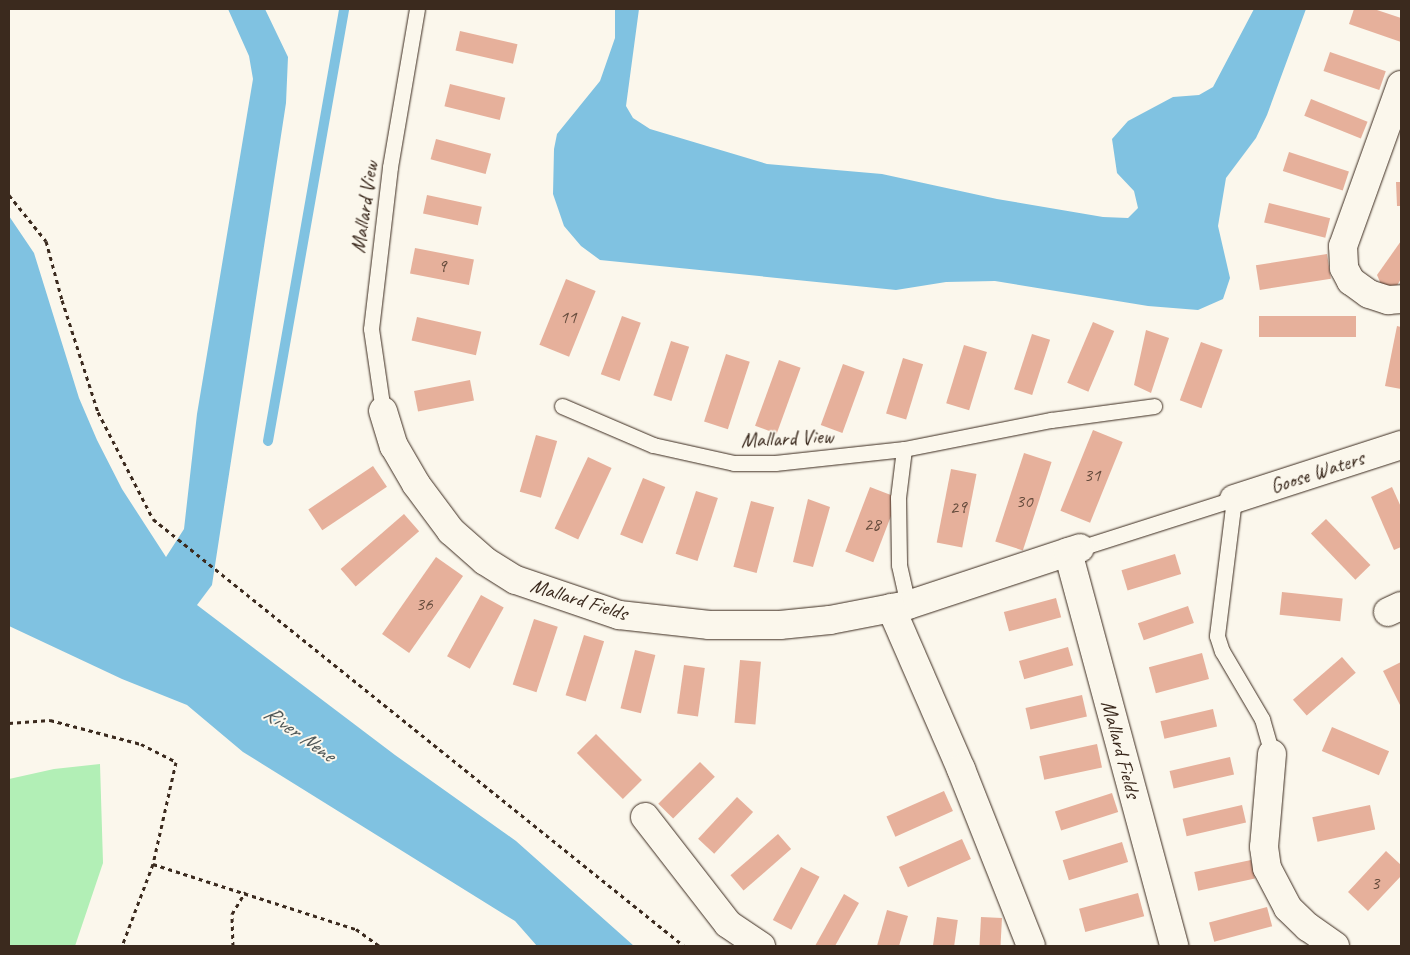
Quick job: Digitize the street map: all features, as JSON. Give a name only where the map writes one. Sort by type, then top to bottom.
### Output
[{"type":"street","points":[[1401,85],[1343,246],[1344,268],[1351,281],[1369,294],[1388,300],[1401,298]]},
{"type":"street","name":"Mallard Fields","points":[[383,411],[394,446],[451,532],[485,561],[516,580],[619,615],[709,625],[810,622],[900,606],[1074,550],[1174,946]]},
{"type":"street","name":"Goose Waters","points":[[1234,499],[1401,445]]},
{"type":"street","points":[[900,606],[1031,946]]},
{"type":"street","points":[[1272,754],[1264,847],[1267,868],[1288,908],[1308,928],[1335,946]]},
{"type":"street","points":[[645,817],[728,924],[761,946]]},
{"type":"lane","name":"Mallard View","points":[[383,411],[371,329],[387,187],[417,9]]},
{"type":"lane","name":"Mallard View","points":[[562,406],[653,445],[734,463],[775,463],[904,449],[1051,420],[1154,406]]},
{"type":"lane","points":[[900,606],[898,498],[904,449]]},
{"type":"lane","points":[[1074,550],[1234,499],[1217,636],[1222,650],[1262,719],[1272,754]]},
{"type":"path","points":[[9,195],[46,241],[62,300],[98,412],[153,519],[684,946]]},
{"type":"path","points":[[9,723],[50,720],[141,744],[176,762],[153,864],[122,946]]},
{"type":"path","points":[[153,864],[356,929],[379,946]]},
{"type":"path","points":[[233,946],[232,914],[245,892]]},
{"type":"green space","points":[[100,764],[103,863],[75,946],[9,946],[9,779],[54,769]]},
{"type":"water","name":"River Nene","points":[[228,9],[265,9],[288,57],[286,103],[212,585],[197,605],[395,755],[516,841],[634,946],[537,946],[515,921],[243,752],[187,705],[122,679],[9,626],[9,216],[34,253],[79,398],[97,440],[122,489],[166,557],[184,529],[197,414],[253,79],[249,56]]},
{"type":"water","points":[[615,9],[639,9],[626,106],[633,118],[650,129],[767,164],[882,174],[997,199],[1103,217],[1128,218],[1138,208],[1134,191],[1117,173],[1112,139],[1128,121],[1173,97],[1199,95],[1213,87],[1254,9],[1306,9],[1267,115],[1256,138],[1226,178],[1218,226],[1230,278],[1223,299],[1198,310],[1148,306],[995,281],[946,282],[896,290],[600,260],[581,246],[564,226],[553,194],[554,149],[557,134],[600,81],[615,38]]},
{"type":"building","points":[[1354,9],[1374,9],[1401,18],[1401,42],[1349,24]]},
{"type":"building","points":[[460,31],[517,44],[513,64],[456,50]]},
{"type":"building","points":[[1330,52],[1386,71],[1379,90],[1323,71]]},
{"type":"building","points":[[450,84],[505,98],[500,120],[444,106]]},
{"type":"building","points":[[1311,99],[1368,122],[1361,139],[1304,116]]},
{"type":"building","points":[[436,139],[491,154],[486,174],[431,159]]},
{"type":"building","points":[[1289,152],[1349,171],[1343,190],[1283,171]]},
{"type":"building","points":[[1396,182],[1401,182],[1401,206],[1397,206]]},
{"type":"building","points":[[427,195],[482,207],[478,225],[423,214]]},
{"type":"building","points":[[1269,203],[1330,218],[1325,238],[1264,222]]},
{"type":"building","points":[[1401,241],[1401,279],[1388,300],[1377,275]]},
{"type":"building","points":[[415,248],[474,259],[469,285],[410,274]]},
{"type":"building","points":[[1327,254],[1331,279],[1260,290],[1256,265]]},
{"type":"building","points":[[566,279],[596,291],[569,357],[539,345]]},
{"type":"building","points":[[622,316],[641,323],[620,381],[601,374]]},
{"type":"building","points":[[1259,316],[1356,316],[1356,337],[1259,337]]},
{"type":"building","points":[[417,317],[481,332],[476,355],[412,340]]},
{"type":"building","points":[[1093,322],[1114,331],[1088,392],[1067,383]]},
{"type":"building","points":[[1397,326],[1401,327],[1401,389],[1385,386]]},
{"type":"building","points":[[1146,330],[1169,338],[1151,393],[1134,385]]},
{"type":"building","points":[[1032,334],[1050,340],[1032,395],[1014,389]]},
{"type":"building","points":[[671,341],[689,347],[671,401],[653,395]]},
{"type":"building","points":[[1201,342],[1223,350],[1201,408],[1180,400]]},
{"type":"building","points":[[964,345],[987,352],[969,410],[946,403]]},
{"type":"building","points":[[726,354],[750,362],[728,429],[704,422]]},
{"type":"building","points":[[903,358],[923,364],[906,420],[886,413]]},
{"type":"building","points":[[779,360],[801,368],[777,434],[755,426]]},
{"type":"building","points":[[843,364],[865,372],[842,433],[821,425]]},
{"type":"building","points":[[470,380],[474,401],[418,411],[414,391]]},
{"type":"building","points":[[1093,430],[1123,442],[1090,523],[1060,511]]},
{"type":"building","points":[[536,435],[557,441],[541,498],[520,492]]},
{"type":"building","points":[[1024,453],[1052,462],[1023,550],[995,541]]},
{"type":"building","points":[[588,457],[612,468],[578,540],[555,529]]},
{"type":"building","points":[[373,466],[387,487],[322,530],[308,510]]},
{"type":"building","points":[[951,469],[977,474],[962,548],[937,543]]},
{"type":"building","points":[[643,478],[665,487],[642,544],[620,535]]},
{"type":"building","points":[[870,487],[898,498],[873,562],[845,551]]},
{"type":"building","points":[[1392,487],[1401,507],[1401,547],[1394,550],[1371,497]]},
{"type":"building","points":[[696,491],[718,498],[697,561],[676,554]]},
{"type":"building","points":[[808,499],[830,507],[813,567],[793,562]]},
{"type":"building","points":[[751,501],[774,507],[757,573],[733,567]]},
{"type":"building","points":[[404,514],[419,531],[356,586],[341,569]]},
{"type":"building","points":[[1326,519],[1370,565],[1355,580],[1311,534]]},
{"type":"building","points":[[1175,554],[1181,574],[1128,590],[1121,570]]},
{"type":"building","points":[[436,557],[463,576],[409,653],[382,634]]},
{"type":"building","points":[[1282,592],[1343,598],[1340,621],[1280,615]]},
{"type":"building","points":[[481,595],[504,608],[470,669],[447,656]]},
{"type":"building","points":[[1056,598],[1061,617],[1009,631],[1004,612]]},
{"type":"building","points":[[1188,606],[1194,623],[1144,640],[1138,623]]},
{"type":"building","points":[[534,619],[558,627],[536,692],[513,685]]},
{"type":"building","points":[[584,635],[604,641],[586,701],[566,695]]},
{"type":"building","points":[[1068,647],[1073,665],[1024,679],[1019,661]]},
{"type":"building","points":[[635,650],[655,655],[641,713],[620,708]]},
{"type":"building","points":[[1202,653],[1209,679],[1156,693],[1149,667]]},
{"type":"building","points":[[1342,657],[1356,673],[1307,715],[1293,700]]},
{"type":"building","points":[[740,660],[761,662],[755,725],[735,723]]},
{"type":"building","points":[[1401,662],[1401,707],[1383,671]]},
{"type":"building","points":[[684,665],[705,668],[698,716],[677,714]]},
{"type":"building","points":[[1082,695],[1087,716],[1030,729],[1025,708]]},
{"type":"building","points":[[1213,709],[1217,727],[1164,739],[1160,721]]},
{"type":"building","points":[[1332,727],[1389,751],[1379,775],[1322,751]]},
{"type":"building","points":[[596,734],[642,780],[623,799],[577,753]]},
{"type":"building","points":[[1097,744],[1102,767],[1044,780],[1039,756]]},
{"type":"building","points":[[1230,757],[1234,775],[1174,788],[1170,771]]},
{"type":"building","points":[[700,762],[715,777],[673,819],[658,804]]},
{"type":"building","points":[[944,791],[953,811],[895,837],[886,817]]},
{"type":"building","points":[[1112,793],[1118,812],[1061,831],[1055,812]]},
{"type":"building","points":[[737,797],[753,812],[714,854],[698,839]]},
{"type":"building","points":[[1242,805],[1246,823],[1187,836],[1183,819]]},
{"type":"building","points":[[1370,805],[1375,829],[1317,842],[1312,817]]},
{"type":"building","points":[[778,834],[791,849],[744,890],[730,875]]},
{"type":"building","points":[[962,839],[971,859],[908,887],[899,867]]},
{"type":"building","points":[[1122,842],[1128,862],[1069,880],[1063,860]]},
{"type":"building","points":[[1386,851],[1401,865],[1401,876],[1368,911],[1348,892]]},
{"type":"building","points":[[1251,860],[1255,879],[1198,891],[1194,872]]},
{"type":"building","points":[[801,867],[820,877],[791,930],[773,920]]},
{"type":"building","points":[[1138,893],[1144,916],[1085,932],[1079,909]]},
{"type":"building","points":[[844,894],[859,903],[835,946],[815,946]]},
{"type":"building","points":[[1267,907],[1272,926],[1214,942],[1209,923]]},
{"type":"building","points":[[887,910],[908,916],[899,946],[877,946]]},
{"type":"building","points":[[937,917],[958,920],[954,946],[933,946]]},
{"type":"building","points":[[981,917],[1002,918],[1001,946],[979,946]]},
{"type":"waterway","points":[[268,441],[344,9]]}]
